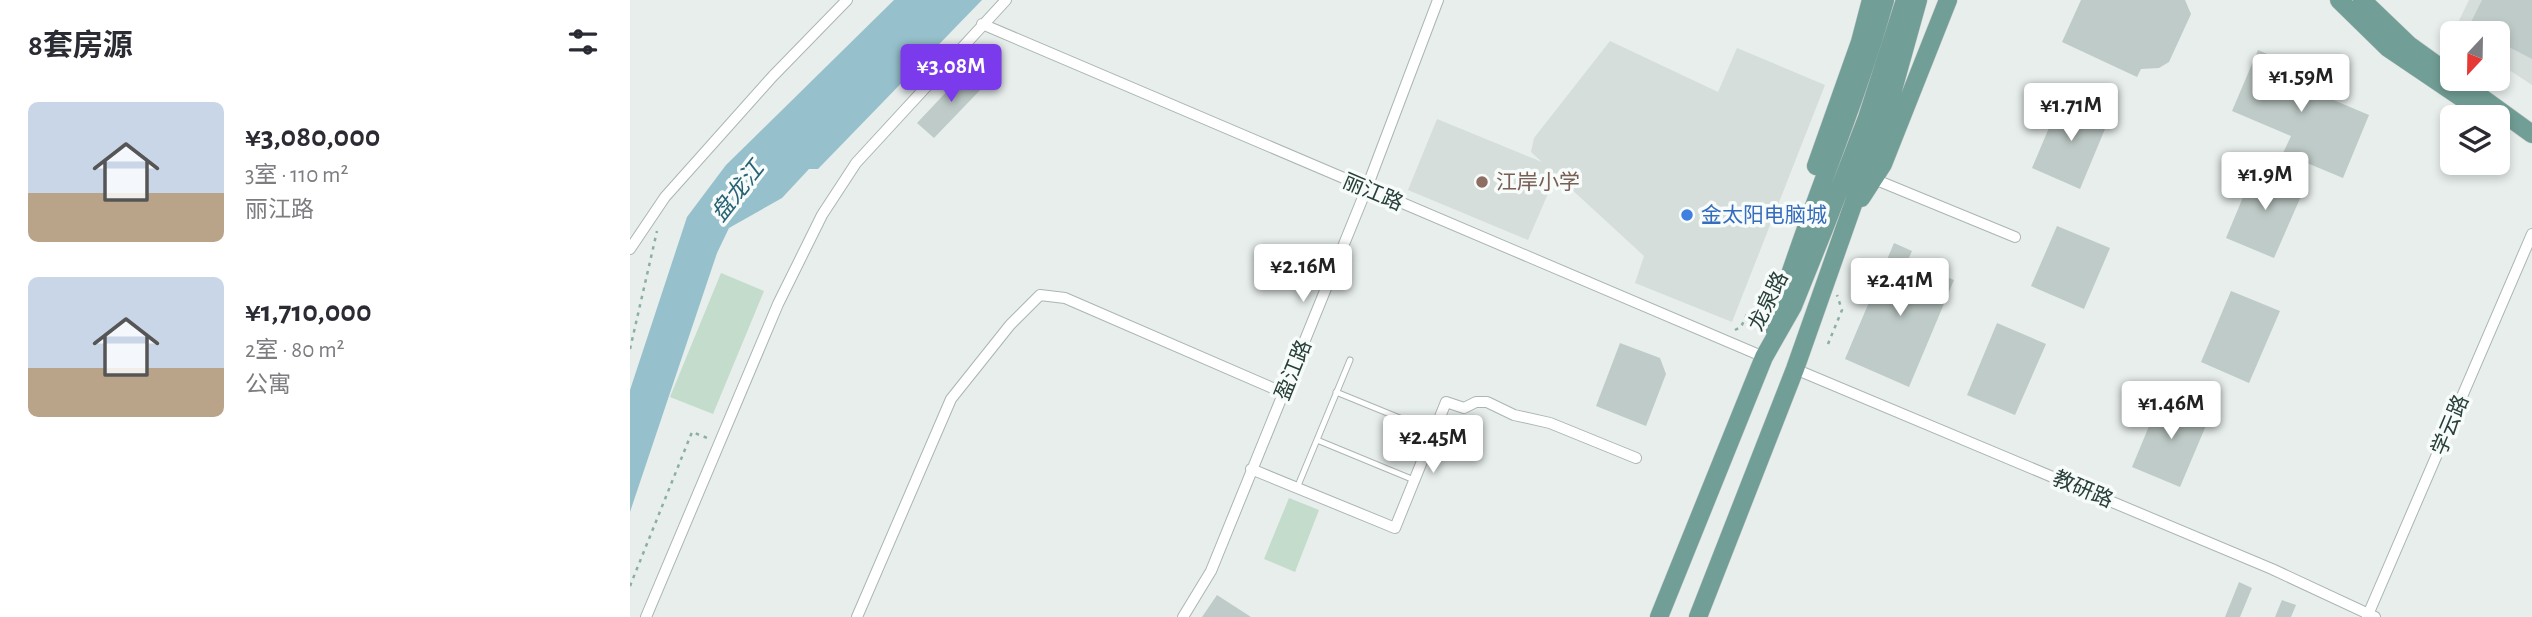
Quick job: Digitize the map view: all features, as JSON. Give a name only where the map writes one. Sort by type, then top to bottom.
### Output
[{"type":"main road","points":[[1764,357],[1769,310],[1785,249],[1839,105],[1871,0]]},
{"type":"main road","points":[[1764,357],[1797,249],[1853,103],[1885,0]]},
{"type":"main road","points":[[1847,218],[1874,179],[1948,0]]},
{"type":"main road","points":[[2339,0],[2358,8],[2440,67]]},
{"type":"main road","points":[[2377,0],[2414,38],[2440,56]]},
{"type":"main road","name":"龙泉路","points":[[1659,617],[1764,357],[1793,306],[1867,118],[1916,5]]},
{"type":"main road","name":"龙泉路","points":[[1698,617],[1795,369],[1891,97],[1916,5]]},
{"type":"main road","points":[[2358,8],[2388,48],[2472,105]]},
{"type":"main road","points":[[2473,91],[2532,134]]},
{"type":"main road","points":[[2488,91],[2532,121]]},
{"type":"main road","points":[[2510,129],[2532,141]]},
{"type":"street","points":[[630,249],[665,197],[773,76],[848,0]]},
{"type":"street","points":[[646,617],[778,304],[822,215],[856,163],[1006,0]]},
{"type":"street","name":"盈江路","points":[[1183,617],[1210,571],[1284,393],[1366,190],[1438,0]]},
{"type":"street","name":"丽江路","points":[[982,24],[1366,190],[1764,357]]},
{"type":"street","points":[[1874,179],[2015,237]]},
{"type":"street","name":"学云路","points":[[2371,616],[2532,234]]},
{"type":"street","points":[[857,617],[951,399],[1010,325],[1040,295],[1065,298],[1284,393]]},
{"type":"street","name":"教研路","points":[[1795,369],[2371,616]]},
{"type":"street","points":[[1251,469],[1395,528],[1446,402],[1464,408],[1476,402],[1487,402],[1514,415],[1550,423],[1636,458]]},
{"type":"lane","points":[[1297,488],[1350,360]]},
{"type":"lane","points":[[1336,392],[1434,432]]},
{"type":"lane","points":[[1317,440],[1415,480]]},
{"type":"path","points":[[630,349],[659,222]]},
{"type":"path","points":[[1828,344],[1842,310]]},
{"type":"path","points":[[1724,326],[1736,331],[1748,312]]},
{"type":"path","points":[[630,586],[692,432],[719,443]]},
{"type":"shaded area","points":[[2469,0],[2532,0],[2532,85],[2510,71],[2510,21],[2459,21]]},
{"type":"shaded area","name":"金太阳电脑城","points":[[1610,41],[1718,92],[1737,48],[1825,85],[1732,322],[1635,283],[1644,256],[1556,175],[1528,240],[1408,190],[1437,119],[1542,162],[1531,152],[1534,138]]},
{"type":"green space","points":[[721,273],[764,291],[713,414],[670,397]]},
{"type":"green space","points":[[1289,498],[1319,510],[1295,572],[1264,559]]},
{"type":"water","name":"盘龙江","points":[[894,0],[982,0],[818,169],[809,169],[782,198],[729,228],[717,253],[630,512],[630,390],[687,217],[726,165]]},
{"type":"building","points":[[2081,0],[2185,0],[2191,14],[2169,62],[2159,68],[2141,69],[2137,77],[2062,42]]},
{"type":"building","points":[[2482,0],[2532,0],[2532,59],[2510,48],[2510,21],[2472,21]]},
{"type":"building","points":[[2258,50],[2311,73],[2305,88],[2369,115],[2343,178],[2283,153],[2291,136],[2232,111]]},
{"type":"building","points":[[968,69],[985,85],[934,138],[917,123]]},
{"type":"building","points":[[2062,97],[2110,117],[2080,189],[2032,168]]},
{"type":"building","points":[[2256,166],[2305,187],[2274,258],[2226,238]]},
{"type":"building","points":[[2057,226],[2110,248],[2084,309],[2031,286]]},
{"type":"building","points":[[1894,243],[1912,251],[1908,260],[1954,280],[1909,387],[1845,359]]},
{"type":"building","points":[[2231,291],[2280,311],[2249,383],[2201,362]]},
{"type":"building","points":[[1997,323],[2046,344],[2015,415],[1967,395]]},
{"type":"building","points":[[1620,343],[1660,358],[1666,374],[1646,426],[1596,406]]},
{"type":"building","points":[[2162,395],[2210,416],[2180,487],[2132,467]]},
{"type":"building","points":[[2239,582],[2252,588],[2240,617],[2225,617]]},
{"type":"building","points":[[1217,595],[1251,617],[1202,617]]},
{"type":"building","points":[[2282,600],[2296,605],[2291,617],[2275,617]]},
{"type":"place","name":"江岸小学","points":[[1482,182]]},
{"type":"place","name":"金太阳电脑城","points":[[1687,215]]}]
